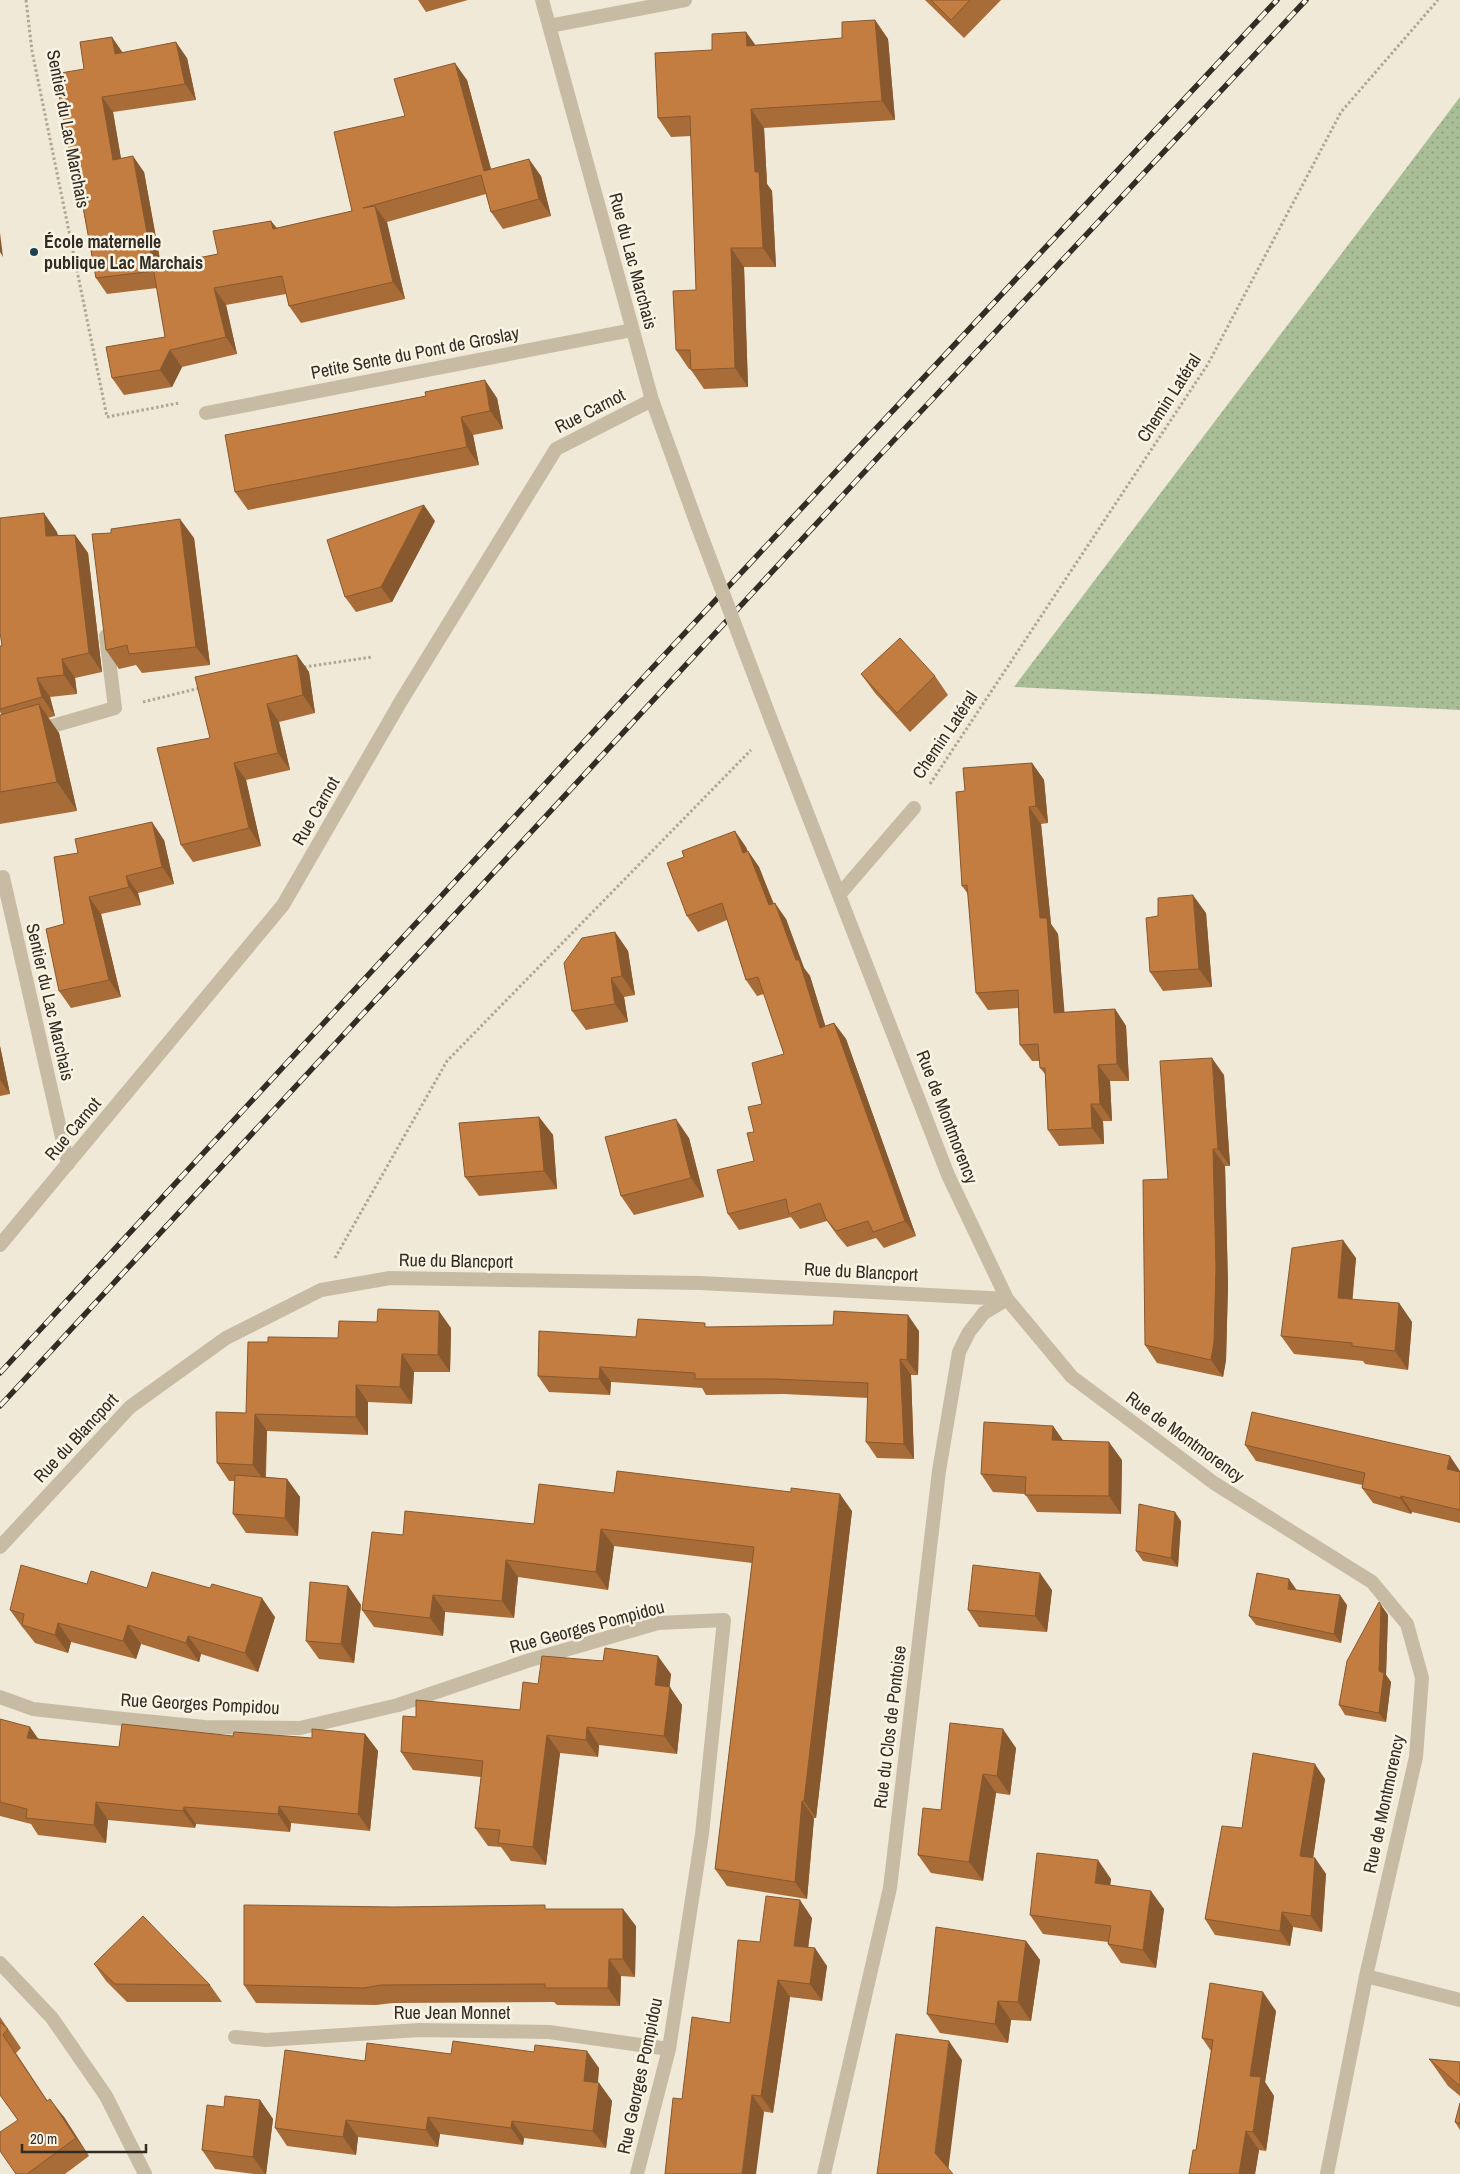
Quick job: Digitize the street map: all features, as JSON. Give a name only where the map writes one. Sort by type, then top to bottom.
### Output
[{"type":"street","name":"Rue du Lac Marchais","points":[[542,0],[652,400],[773,723]]},
{"type":"street","points":[[549,26],[685,0]]},
{"type":"street","name":"Petite Sente du Pont de Groslay","points":[[206,413],[632,330]]},
{"type":"street","name":"Rue Carnot","points":[[0,1245],[283,905],[402,701],[556,449],[652,400]]},
{"type":"street","points":[[0,741],[115,708],[105,624]]},
{"type":"street","name":"Rue de Montmorency","points":[[773,723],[948,1175],[1007,1299],[1072,1377],[1214,1483],[1372,1582],[1407,1624],[1422,1678],[1416,1757],[1366,1976],[1328,2174]]},
{"type":"street","points":[[839,895],[914,808]]},
{"type":"street","name":"Sentier du Lac Marchais","points":[[3,877],[68,1164]]},
{"type":"street","name":"Rue du Blancport","points":[[0,1547],[130,1407],[226,1338],[321,1290],[390,1278],[662,1282],[1007,1299]]},
{"type":"street","name":"Rue du Clos de Pontoise","points":[[824,2174],[890,1888],[939,1471],[959,1352],[969,1332],[984,1313],[1007,1299]]},
{"type":"street","name":"Rue Georges Pompidou","points":[[0,1697],[33,1709],[114,1718],[205,1727],[300,1728],[398,1704],[527,1661],[658,1624],[724,1620],[702,1834],[669,2049],[637,2174]]},
{"type":"street","points":[[0,1963],[52,2018],[106,2096],[145,2174]]},
{"type":"street","points":[[1366,1976],[1460,2000]]},
{"type":"street","name":"Rue Jean Monnet","points":[[235,2037],[266,2040],[419,2030],[548,2032],[669,2049]]},
{"type":"path","name":"Sentier du Lac Marchais","points":[[26,0],[32,51],[107,417],[204,398],[206,413]]},
{"type":"path","name":"Chemin Latéral","points":[[914,808],[1208,364],[1342,112],[1438,0]]},
{"type":"path","points":[[296,668],[372,657]]},
{"type":"path","points":[[115,708],[201,688]]},
{"type":"path","points":[[329,1289],[326,1274],[447,1061],[773,723]]},
{"type":"green space","points":[[1460,97],[1460,710],[1014,687]]},
{"type":"building","points":[[931,0],[970,0],[951,20]]},
{"type":"building","points":[[875,20],[882,101],[751,109],[755,172],[759,172],[763,248],[731,248],[735,368],[691,370],[690,350],[676,350],[673,291],[696,290],[690,116],[658,118],[655,53],[712,50],[712,34],[746,32],[747,46],[842,38],[842,22]]},
{"type":"building","points":[[112,37],[115,54],[176,42],[185,84],[102,97],[113,160],[133,156],[154,271],[96,278],[77,174],[74,175],[55,74],[84,69],[80,42]]},
{"type":"building","points":[[455,63],[484,171],[529,159],[539,199],[491,212],[481,175],[363,208],[375,206],[393,282],[289,306],[282,276],[214,288],[226,337],[170,350],[160,370],[112,378],[106,347],[165,337],[153,267],[218,254],[213,231],[271,221],[273,229],[352,211],[334,132],[405,116],[394,79]]},
{"type":"building","points":[[485,380],[490,411],[461,417],[467,447],[235,492],[225,435],[426,396],[425,392]]},
{"type":"building","points":[[424,505],[381,587],[345,597],[327,540]]},
{"type":"building","points":[[44,513],[46,536],[75,535],[89,653],[62,659],[64,675],[37,678],[42,697],[0,709],[0,646],[2,646],[0,632],[0,518]]},
{"type":"building","points":[[180,519],[196,647],[129,654],[127,645],[106,650],[92,534],[111,533],[111,529]]},
{"type":"building","points":[[900,638],[935,676],[897,713],[861,674]]},
{"type":"building","points":[[297,655],[303,695],[267,704],[278,753],[234,763],[249,828],[181,845],[157,748],[210,738],[195,677]]},
{"type":"building","points":[[39,704],[57,782],[0,792],[0,715]]},
{"type":"building","points":[[1032,763],[1036,806],[1029,807],[1040,918],[1047,918],[1054,1013],[1115,1009],[1117,1064],[1098,1065],[1100,1104],[1091,1104],[1092,1128],[1048,1130],[1045,1068],[1040,1068],[1038,1044],[1020,1045],[1018,990],[976,993],[967,885],[962,886],[956,792],[965,791],[963,768]]},
{"type":"building","points":[[152,822],[162,867],[126,876],[129,887],[89,897],[109,980],[59,991],[46,929],[64,924],[54,857],[78,853],[75,839]]},
{"type":"building","points":[[735,831],[743,853],[748,851],[769,905],[775,903],[796,960],[799,960],[820,1028],[834,1023],[905,1221],[873,1232],[868,1221],[836,1231],[826,1219],[820,1203],[789,1214],[786,1199],[728,1214],[717,1170],[754,1161],[747,1133],[754,1132],[748,1107],[762,1104],[752,1063],[784,1054],[758,977],[746,980],[722,903],[687,916],[667,863],[684,857],[682,851]]},
{"type":"building","points":[[1193,895],[1199,969],[1150,972],[1146,918],[1158,916],[1158,898]]},
{"type":"building","points":[[615,932],[622,976],[611,978],[615,1004],[572,1011],[564,963],[582,938]]},
{"type":"building","points":[[1212,1058],[1218,1149],[1213,1149],[1216,1267],[1214,1342],[1211,1360],[1145,1345],[1143,1180],[1168,1179],[1160,1061]]},
{"type":"building","points":[[539,1117],[544,1171],[465,1177],[459,1123]]},
{"type":"building","points":[[676,1119],[691,1178],[621,1196],[605,1137]]},
{"type":"building","points":[[1343,1240],[1338,1298],[1399,1303],[1395,1351],[1352,1346],[1352,1343],[1281,1336],[1292,1248]]},
{"type":"building","points":[[378,1309],[439,1311],[438,1355],[402,1354],[400,1387],[356,1385],[356,1417],[255,1414],[253,1465],[217,1463],[216,1412],[246,1413],[248,1342],[268,1342],[268,1337],[338,1338],[339,1321],[377,1322]]},
{"type":"building","points":[[834,1311],[908,1315],[907,1360],[900,1359],[904,1444],[866,1442],[868,1383],[773,1379],[695,1379],[695,1373],[600,1367],[599,1379],[538,1376],[539,1331],[636,1337],[638,1319],[705,1323],[705,1327],[833,1325]]},
{"type":"building","points":[[1252,1412],[1450,1456],[1447,1469],[1460,1472],[1460,1510],[1362,1488],[1365,1473],[1245,1445]]},
{"type":"building","points":[[984,1422],[1053,1426],[1052,1440],[1109,1442],[1109,1496],[1025,1495],[1026,1477],[981,1474]]},
{"type":"building","points":[[617,1471],[791,1492],[791,1488],[840,1494],[804,1801],[802,1801],[795,1882],[715,1869],[754,1547],[601,1529],[596,1572],[506,1560],[502,1601],[433,1595],[430,1618],[362,1610],[372,1532],[403,1535],[405,1511],[534,1524],[539,1484],[614,1493]]},
{"type":"building","points":[[235,1475],[287,1479],[285,1518],[233,1514]]},
{"type":"building","points":[[1139,1504],[1175,1512],[1171,1558],[1136,1551]]},
{"type":"building","points":[[21,1565],[87,1584],[91,1571],[147,1588],[152,1572],[210,1588],[212,1584],[262,1598],[245,1653],[188,1636],[186,1643],[128,1625],[123,1641],[58,1623],[55,1635],[22,1625],[24,1614],[10,1610]]},
{"type":"building","points":[[973,1565],[1040,1573],[1035,1616],[968,1610]]},
{"type":"building","points":[[1257,1573],[1289,1579],[1288,1589],[1340,1595],[1334,1634],[1249,1616]]},
{"type":"building","points":[[310,1582],[348,1586],[341,1644],[306,1641]]},
{"type":"building","points":[[1379,1602],[1381,1605],[1379,1671],[1384,1673],[1379,1713],[1339,1705],[1347,1661]]},
{"type":"building","points":[[605,1648],[658,1656],[655,1685],[670,1687],[664,1736],[587,1727],[586,1740],[547,1735],[533,1847],[498,1843],[500,1830],[475,1828],[483,1761],[401,1752],[403,1716],[416,1717],[416,1700],[520,1710],[523,1682],[538,1684],[542,1656],[603,1661]]},
{"type":"building","points":[[0,1719],[30,1727],[27,1738],[119,1747],[122,1724],[233,1736],[234,1732],[312,1738],[312,1729],[365,1734],[358,1814],[279,1806],[278,1814],[184,1807],[183,1811],[96,1802],[94,1825],[26,1818],[27,1809],[0,1802]]},
{"type":"building","points":[[950,1723],[1003,1729],[997,1776],[983,1774],[969,1862],[918,1855],[923,1808],[941,1810]]},
{"type":"building","points":[[1253,1753],[1315,1764],[1300,1856],[1315,1858],[1311,1916],[1282,1912],[1280,1931],[1205,1919],[1222,1826],[1242,1828]]},
{"type":"building","points":[[1037,1853],[1098,1860],[1095,1883],[1151,1891],[1143,1950],[1108,1944],[1111,1926],[1030,1915]]},
{"type":"building","points":[[766,1896],[800,1900],[794,1946],[815,1948],[810,1984],[778,1980],[761,2096],[752,2095],[742,2174],[665,2174],[673,2098],[682,2099],[692,2017],[730,2023],[738,1940],[760,1942]]},
{"type":"building","points":[[244,1905],[394,1907],[545,1905],[545,1909],[623,1909],[623,1959],[609,1959],[608,1988],[545,1988],[545,1984],[381,1985],[364,1988],[244,1985]]},
{"type":"building","points":[[143,1916],[210,1985],[115,1984],[94,1964]]},
{"type":"building","points":[[936,1927],[1026,1941],[1018,2002],[998,2001],[995,2024],[927,2014]]},
{"type":"building","points":[[1210,1983],[1263,1992],[1250,2076],[1261,2077],[1253,2132],[1246,2131],[1239,2174],[1189,2174],[1193,2150],[1196,2150],[1213,2040],[1202,2038]]},
{"type":"building","points":[[0,2022],[8,2029],[3,2035],[47,2101],[50,2099],[76,2138],[27,2174],[16,2174],[0,2151],[0,2132],[18,2120],[0,2095]]},
{"type":"building","points":[[896,2034],[949,2041],[935,2153],[953,2174],[877,2174]]},
{"type":"building","points":[[453,2041],[534,2052],[535,2045],[587,2051],[584,2081],[599,2083],[593,2131],[512,2121],[511,2128],[428,2117],[426,2130],[346,2120],[343,2137],[275,2128],[285,2050],[365,2061],[367,2043],[451,2054]]},
{"type":"building","points":[[1429,2059],[1460,2062],[1460,2086]]},
{"type":"building","points":[[225,2096],[260,2100],[253,2157],[202,2150],[207,2105],[224,2107]]},
{"type":"building","points":[[1460,2103],[1460,2124],[1455,2122]]},
{"type":"railway","points":[[0,1373],[668,651],[1277,0]]},
{"type":"railway","points":[[0,1406],[881,454],[1306,0]]},
{"type":"place","name":"École maternelle publique Lac Marchais","points":[[34,252]]}]
